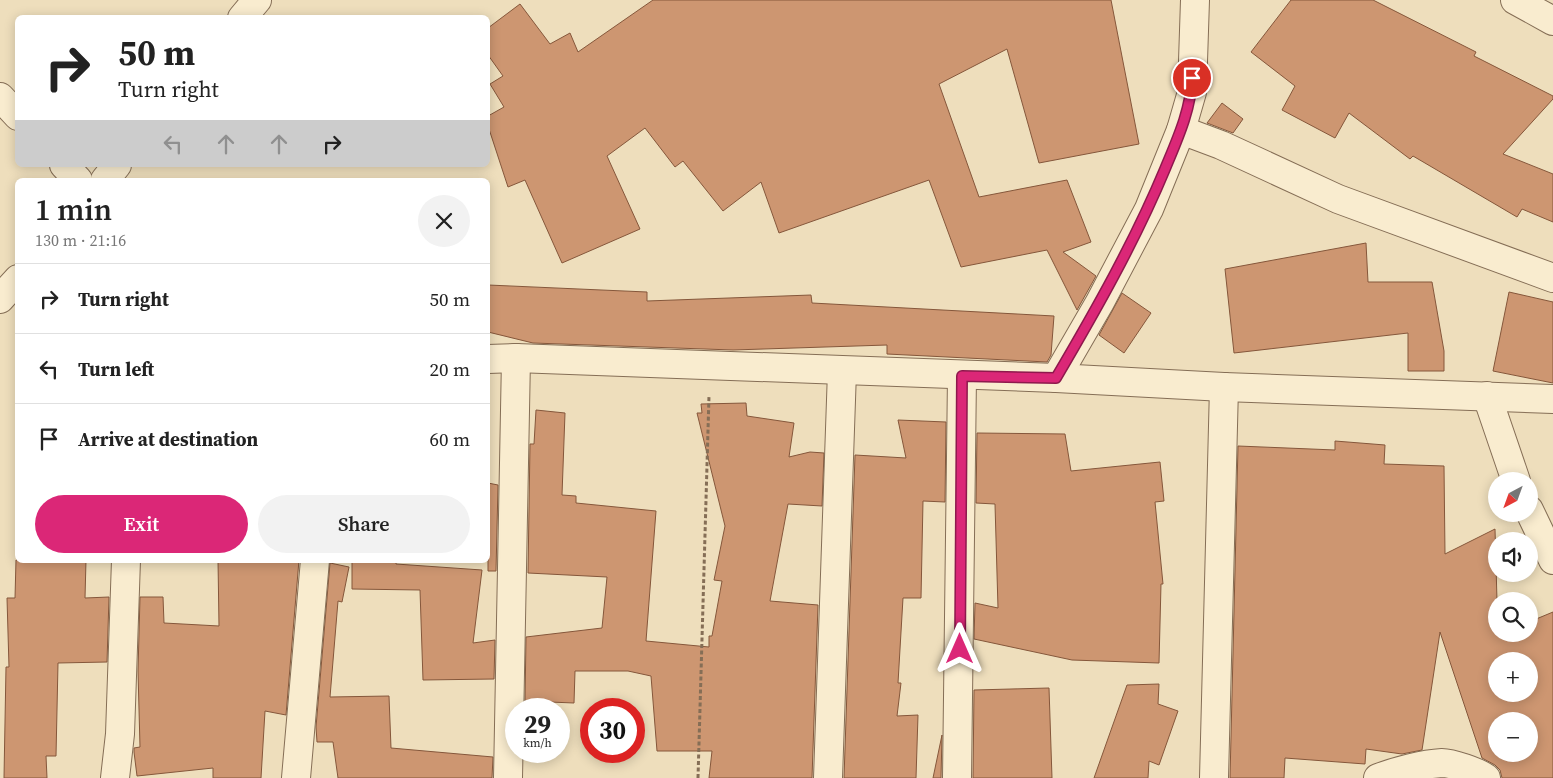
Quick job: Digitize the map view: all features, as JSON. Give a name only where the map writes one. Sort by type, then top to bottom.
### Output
[{"type":"street","points":[[244,15],[257,0]]},
{"type":"street","points":[[1056,378],[1100,302],[1149,209],[1181,130],[1192,92],[1195,0]]},
{"type":"street","points":[[1515,0],[1553,21]]},
{"type":"street","points":[[0,97],[15,113]]},
{"type":"street","points":[[1181,130],[1221,145],[1338,199],[1553,278]]},
{"type":"street","points":[[66,167],[76,178]]},
{"type":"street","points":[[106,178],[115,167]]},
{"type":"street","points":[[0,298],[15,282]]},
{"type":"street","points":[[490,359],[516,358],[1056,378],[1224,387],[1553,399]]},
{"type":"street","points":[[508,778],[516,358]]},
{"type":"street","points":[[828,778],[842,371]]},
{"type":"street","points":[[958,778],[962,376]]},
{"type":"street","points":[[1214,778],[1224,387]]},
{"type":"street","points":[[1487,396],[1513,472]]},
{"type":"street","points":[[1535,522],[1553,560]]},
{"type":"street","points":[[115,778],[120,734],[126,563]]},
{"type":"street","points":[[296,778],[316,563]]},
{"type":"street","points":[[1378,778],[1395,771],[1444,763],[1480,774],[1486,778]]},
{"type":"path","points":[[698,778],[704,511],[710,365]]},
{"type":"building","points":[[653,0],[1111,0],[1139,144],[1039,163],[1007,49],[939,84],[979,197],[1067,180],[1091,242],[1063,252],[1096,276],[1077,310],[1047,250],[961,267],[929,180],[779,233],[761,182],[723,211],[683,161],[675,167],[645,128],[607,156],[640,229],[562,263],[525,180],[508,187],[490,132],[490,115],[504,107],[490,84],[503,76],[490,58],[490,26],[520,4],[550,44],[570,33],[578,52]]},
{"type":"building","points":[[1291,0],[1373,0],[1476,52],[1474,56],[1553,96],[1553,99],[1503,154],[1553,174],[1553,222],[1522,209],[1517,217],[1413,156],[1410,159],[1349,113],[1335,138],[1282,110],[1295,86],[1251,52]]},
{"type":"building","points":[[1222,103],[1243,119],[1233,133],[1207,123]]},
{"type":"building","points":[[1366,243],[1368,282],[1432,282],[1444,351],[1444,371],[1408,371],[1408,333],[1234,353],[1225,269]]},
{"type":"building","points":[[490,285],[647,292],[647,301],[811,295],[812,303],[1054,316],[1051,355],[1047,362],[887,354],[887,345],[733,350],[533,343],[490,332]]},
{"type":"building","points":[[1509,292],[1553,302],[1553,383],[1493,371]]},
{"type":"building","points":[[1122,293],[1151,313],[1124,353],[1099,335]]},
{"type":"building","points":[[746,403],[747,416],[794,423],[789,457],[810,452],[824,453],[822,506],[788,504],[770,601],[818,605],[812,778],[709,778],[712,751],[657,751],[651,676],[628,671],[575,671],[574,703],[570,703],[570,698],[525,698],[526,637],[602,628],[607,577],[528,573],[530,444],[534,444],[536,410],[565,413],[562,495],[576,496],[576,503],[656,511],[646,641],[709,647],[709,636],[712,636],[722,581],[714,580],[725,526],[697,413],[702,413],[701,404]]},
{"type":"building","points":[[898,420],[946,422],[945,502],[923,501],[921,598],[903,598],[898,683],[901,683],[897,716],[918,715],[916,778],[844,778],[855,455],[906,458]]},
{"type":"building","points":[[977,433],[1065,434],[1071,471],[1160,462],[1164,501],[1155,502],[1163,584],[1161,584],[1159,663],[1072,660],[974,639],[975,603],[998,608],[995,504],[976,503]]},
{"type":"building","points":[[1335,441],[1385,445],[1384,464],[1444,466],[1445,554],[1488,532],[1488,582],[1496,582],[1497,592],[1488,592],[1488,642],[1538,642],[1538,618],[1553,612],[1553,778],[1502,778],[1500,770],[1489,762],[1538,762],[1538,712],[1488,712],[1488,761],[1482,758],[1440,632],[1422,750],[1402,754],[1366,749],[1365,764],[1285,758],[1284,778],[1230,778],[1238,446],[1335,450]]},
{"type":"building","points":[[490,483],[498,485],[496,571],[488,571],[488,563],[490,563]]},
{"type":"building","points":[[16,563],[86,563],[85,598],[109,597],[107,662],[58,663],[56,756],[46,756],[47,778],[4,778],[6,667],[9,667],[7,598],[15,598]]},
{"type":"building","points":[[218,563],[299,563],[286,715],[265,711],[261,778],[213,778],[213,768],[137,776],[134,748],[140,747],[138,671],[140,597],[163,597],[164,623],[219,626]]},
{"type":"building","points":[[330,563],[349,567],[342,602],[338,601],[330,697],[389,696],[391,748],[493,757],[492,778],[338,778],[333,742],[317,742],[316,727]]},
{"type":"building","points":[[352,563],[396,563],[482,570],[473,643],[495,640],[494,679],[423,680],[420,590],[352,589]]},
{"type":"building","points":[[1159,684],[1158,704],[1178,711],[1159,765],[1149,761],[1148,778],[1094,778],[1127,685]]},
{"type":"building","points":[[1049,688],[1052,778],[973,778],[974,690]]},
{"type":"building","points":[[942,735],[941,778],[933,778]]},
{"type":"route","points":[[960,649],[962,376],[1056,378],[1100,302],[1149,209],[1181,130],[1192,92],[1192,78]]}]
